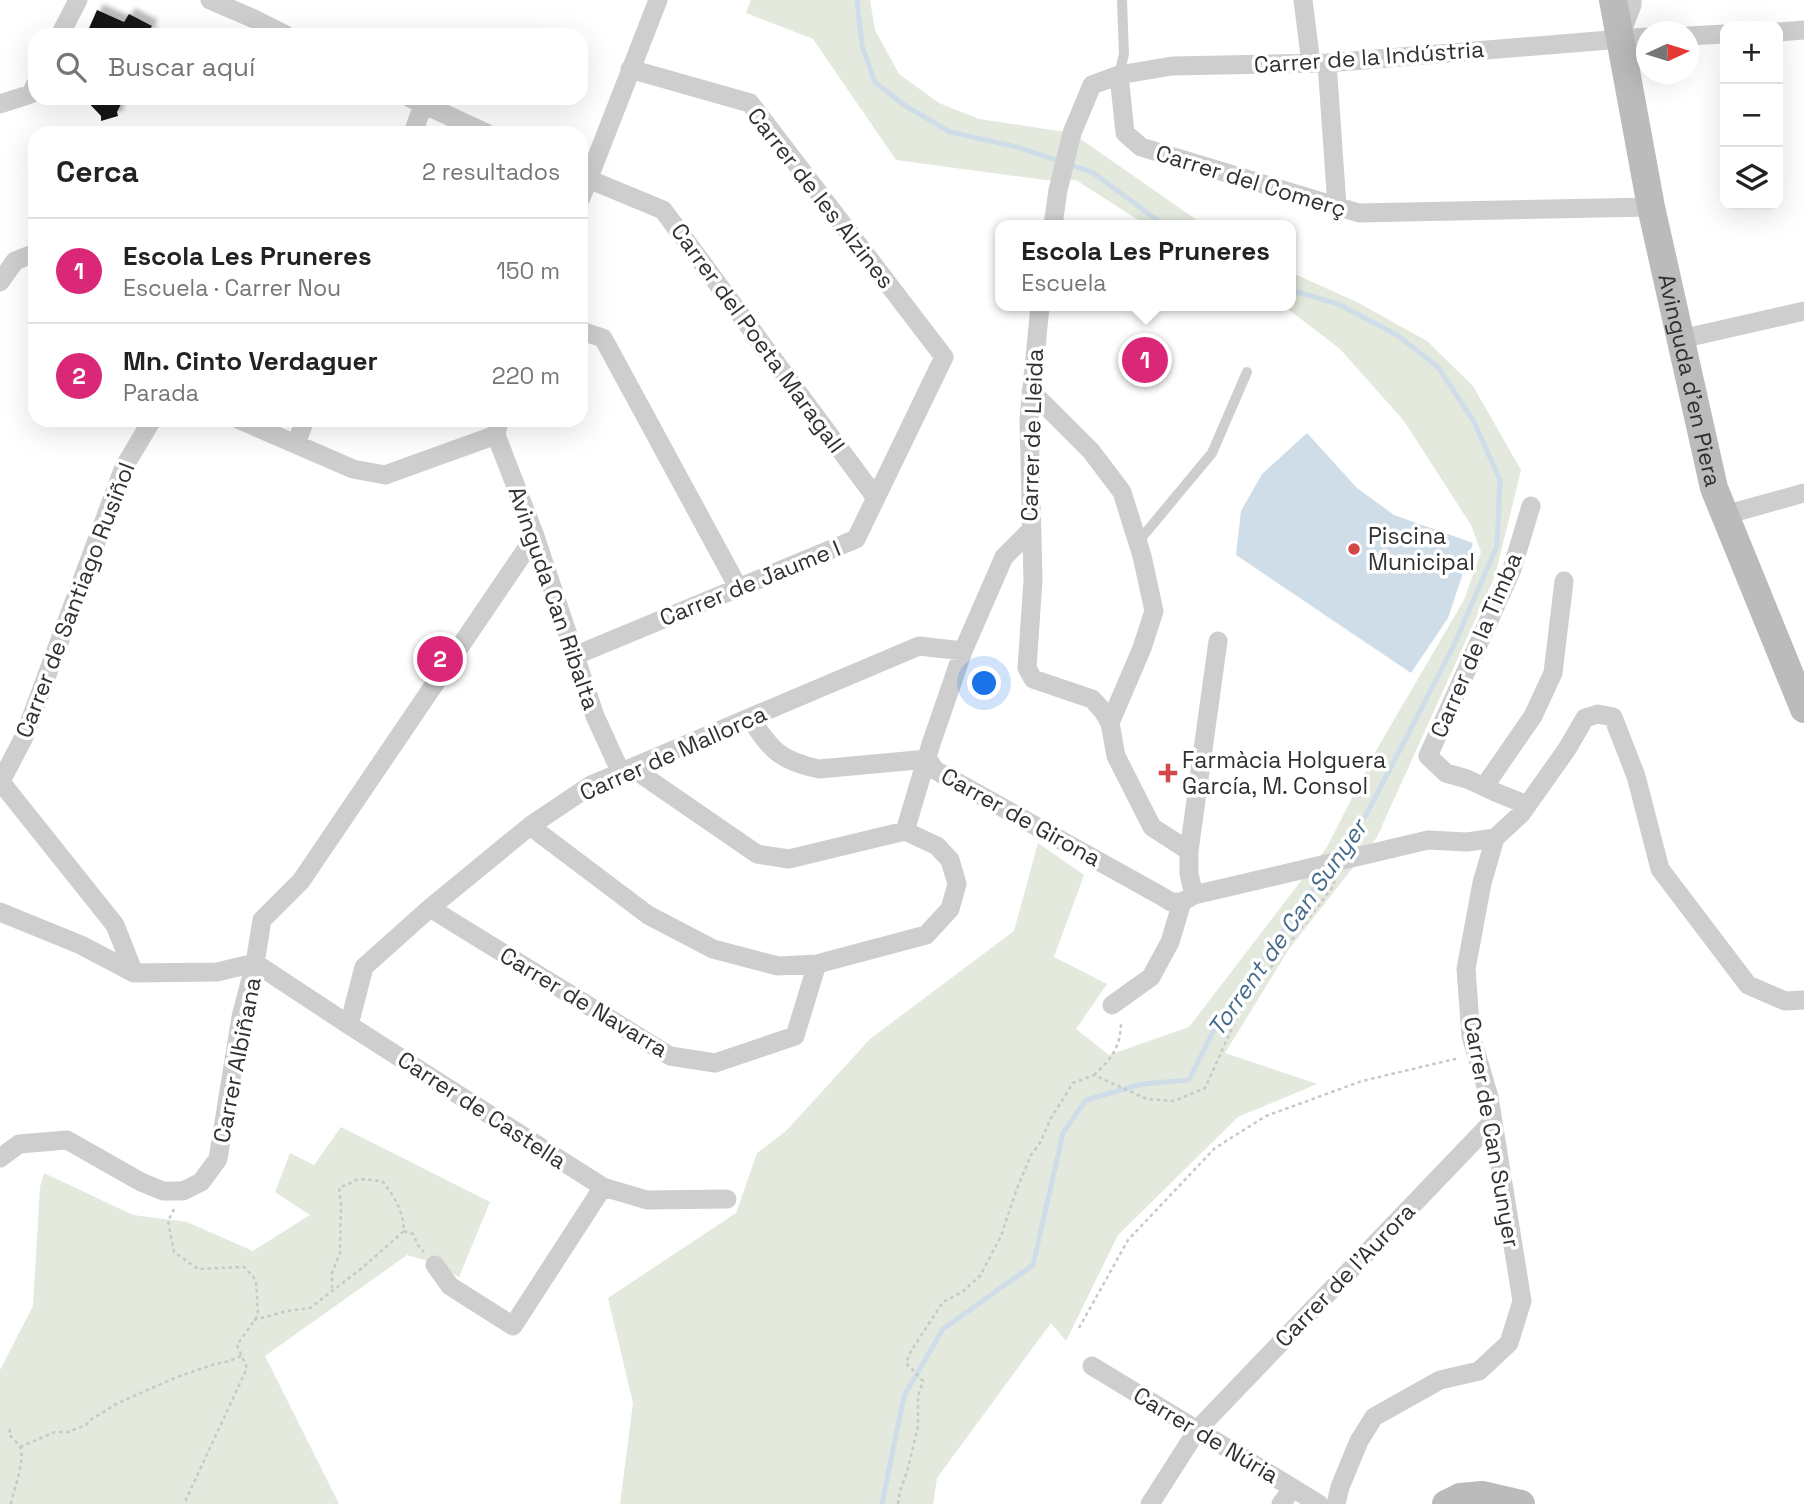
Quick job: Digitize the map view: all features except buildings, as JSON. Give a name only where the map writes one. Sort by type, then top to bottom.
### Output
[{"type":"street","points":[[64,28],[78,0]]},
{"type":"street","points":[[211,0],[271,28]]},
{"type":"street","points":[[588,173],[658,0]]},
{"type":"street","points":[[1303,0],[1319,63],[1337,206]]},
{"type":"street","name":"Avinguda d'en Piera","points":[[1613,0],[1633,38],[1651,207],[1714,488],[1804,709]]},
{"type":"street","points":[[1632,0],[1633,38]]},
{"type":"street","points":[[1783,32],[1804,30]]},
{"type":"street","points":[[1699,35],[1720,34]]},
{"type":"street","name":"Carrer de la Indústria","points":[[1119,75],[1172,66],[1319,63],[1633,38]]},
{"type":"street","name":"Carrer de les Alzines","points":[[630,69],[750,103],[944,357]]},
{"type":"street","points":[[1054,220],[1072,133],[1092,85],[1119,75]]},
{"type":"street","name":"Carrer del Comerç","points":[[1119,75],[1125,133],[1140,147],[1359,213],[1651,207]]},
{"type":"street","points":[[0,104],[28,95]]},
{"type":"street","points":[[414,126],[416,105]]},
{"type":"street","points":[[426,105],[471,126]]},
{"type":"street","name":"Carrer del Poeta Maragall","points":[[588,187],[663,210],[876,498]]},
{"type":"street","points":[[0,282],[15,261],[28,256]]},
{"type":"street","name":"Carrer de Lleida","points":[[905,831],[963,651],[1004,557],[1031,530],[1029,419],[1039,311]]},
{"type":"street","points":[[1681,339],[1804,311]]},
{"type":"street","points":[[588,333],[603,338],[738,587]]},
{"type":"street","name":"Carrer de Jaume I","points":[[574,656],[856,539],[944,357]]},
{"type":"street","points":[[1031,391],[1091,451],[1122,492],[1138,542],[1154,611],[1142,648],[1110,723]]},
{"type":"street","name":"Carrer de Santiago Rusiñol","points":[[0,782],[24,737],[124,467],[148,427]]},
{"type":"street","points":[[256,427],[353,469],[385,475],[497,427]]},
{"type":"street","points":[[296,444],[302,427]]},
{"type":"street","name":"Avinguda Can Ribalta","points":[[497,427],[595,716],[627,771]]},
{"type":"street","points":[[1725,515],[1804,493]]},
{"type":"street","name":"Carrer de la Timba","points":[[1527,805],[1467,779],[1446,774],[1428,756],[1512,569],[1531,506]]},
{"type":"street","points":[[1031,530],[1033,580],[1027,668],[1033,679],[1092,699],[1103,711],[1110,723],[1116,756],[1153,827],[1189,851]]},
{"type":"street","name":"Carrer Albiñana","points":[[183,1191],[201,1182],[218,1159],[241,1017],[255,963],[262,920],[301,881],[535,536]]},
{"type":"street","points":[[1484,787],[1533,716],[1553,673],[1564,580]]},
{"type":"street","points":[[1116,1002],[1151,977],[1170,942],[1188,899],[1189,851],[1218,642]]},
{"type":"street","name":"Carrer de Mallorca","points":[[349,1025],[364,967],[430,908],[530,827],[591,786],[919,646],[963,651]]},
{"type":"street","points":[[1188,899],[1428,840],[1467,842],[1495,838],[1521,814],[1567,749],[1585,718],[1598,714],[1613,717],[1636,776],[1660,869],[1748,985],[1786,1001],[1804,1000]]},
{"type":"street","name":"Carrer de Girona","points":[[750,718],[764,740],[785,759],[801,765],[819,769],[928,759],[935,770],[1171,902],[1188,899]]},
{"type":"street","points":[[530,827],[648,915],[713,949],[778,966],[817,964],[926,935],[950,909],[957,884],[950,860],[937,846],[905,831],[789,859],[757,854],[627,771]]},
{"type":"street","points":[[0,782],[115,925],[134,973]]},
{"type":"street","name":"Carrer de Can Sunyer","points":[[1336,1504],[1359,1441],[1374,1417],[1440,1380],[1479,1371],[1509,1343],[1522,1301],[1489,1097],[1471,1035],[1466,969],[1482,883],[1495,838]]},
{"type":"street","name":"Carrer de Navarra","points":[[430,908],[670,1056],[715,1063],[795,1036],[817,964]]},
{"type":"street","points":[[0,912],[80,945],[134,973],[217,972],[255,963]]},
{"type":"street","name":"Carrer de Castella","points":[[255,963],[603,1187],[647,1200],[727,1199]]},
{"type":"street","name":"Carrer de l'Aurora","points":[[1150,1504],[1198,1430],[1493,1121]]},
{"type":"street","points":[[0,1158],[19,1144],[67,1140],[141,1182],[163,1191],[183,1191]]},
{"type":"street","points":[[435,1265],[450,1286],[513,1325],[603,1187]]},
{"type":"street","name":"Carrer de Núria","points":[[1092,1366],[1198,1430],[1287,1496],[1319,1504]]},
{"type":"street","points":[[1446,1504],[1460,1497],[1482,1495],[1521,1504]]},
{"type":"lane","points":[[1119,75],[1124,54],[1122,0]]},
{"type":"lane","points":[[1138,542],[1212,453],[1247,372]]},
{"type":"path","points":[[1094,1075],[1147,1099],[1174,1101],[1205,1088],[1244,1002],[1332,888],[1340,861]]},
{"type":"path","points":[[898,1504],[918,1426],[918,1396],[923,1381],[906,1363],[911,1351],[943,1302],[962,1292],[980,1276],[1001,1236],[1031,1155],[1073,1083],[1094,1075],[1112,1059],[1121,1033],[1116,1002]]},
{"type":"path","points":[[1079,1328],[1128,1240],[1215,1148],[1266,1116],[1362,1081],[1476,1055]]},
{"type":"path","points":[[332,1290],[332,1273],[340,1253],[339,1188],[359,1179],[382,1181],[392,1193],[403,1215],[404,1231]]},
{"type":"path","points":[[183,1191],[168,1221],[174,1252],[198,1269],[244,1267],[256,1280],[258,1315],[237,1345],[247,1368],[184,1504]]},
{"type":"path","points":[[254,1320],[310,1308],[362,1269],[404,1231]]},
{"type":"path","points":[[404,1231],[414,1234],[418,1245],[435,1265]]},
{"type":"path","points":[[20,1447],[55,1432],[68,1432],[86,1425],[118,1403],[177,1377],[242,1356]]},
{"type":"path","points":[[9,1429],[9,1434],[20,1447],[19,1472],[11,1504]]},
{"type":"shaded area","points":[[751,0],[870,0],[875,30],[899,74],[939,103],[979,119],[1072,133],[1197,220],[1138,220],[1076,180],[1045,180],[896,160],[813,39],[746,13]]},
{"type":"shaded area","points":[[1296,275],[1357,302],[1427,341],[1473,386],[1521,470],[1495,576],[1377,837],[1289,949],[1225,1053],[1317,1084],[1238,1117],[1118,1235],[1066,1341],[1051,1323],[937,1478],[933,1504],[620,1504],[633,1403],[608,1298],[736,1213],[757,1153],[786,1131],[870,1039],[1014,931],[1038,843],[1084,875],[1054,957],[1107,984],[1076,1029],[1109,1055],[1189,1027],[1327,847],[1377,749],[1464,600],[1481,552],[1471,525],[1404,421],[1340,349],[1291,311],[1296,311]]},
{"type":"shaded area","name":"Piscina Municipal","points":[[1307,433],[1357,488],[1394,515],[1473,543],[1448,618],[1411,673],[1236,555],[1241,511],[1262,474]]},
{"type":"shaded area","points":[[341,1127],[490,1202],[459,1277],[436,1263],[407,1255],[265,1356],[339,1504],[0,1504],[0,1370],[33,1306],[40,1187],[44,1173],[133,1215],[187,1222],[253,1251],[310,1215],[275,1192],[290,1153],[314,1165]]},
{"type":"waterway","name":"Torrent de Can Sunyer","points":[[857,0],[862,46],[875,82],[904,105],[950,132],[1017,147],[1092,172],[1157,220]]},
{"type":"waterway","name":"Torrent de Can Sunyer","points":[[1296,292],[1338,304],[1397,335],[1438,367],[1474,422],[1500,480],[1497,546],[1454,645],[1367,813],[1337,857]]},
{"type":"waterway","name":"Torrent de Can Sunyer","points":[[882,1504],[904,1396],[943,1329],[1033,1265],[1063,1133],[1086,1100],[1142,1084],[1189,1080],[1217,1024],[1327,870]]},
{"type":"place","name":"Escola Les Pruneres","points":[[1145,360]]},
{"type":"place","name":"Piscina Municipal","points":[[1354,549]]},
{"type":"place","name":"Mn. Cinto Verdaguer","points":[[440,659]]},
{"type":"place","name":"Farmàcia Holguera García, M. Consol","points":[[1168,773]]}]
